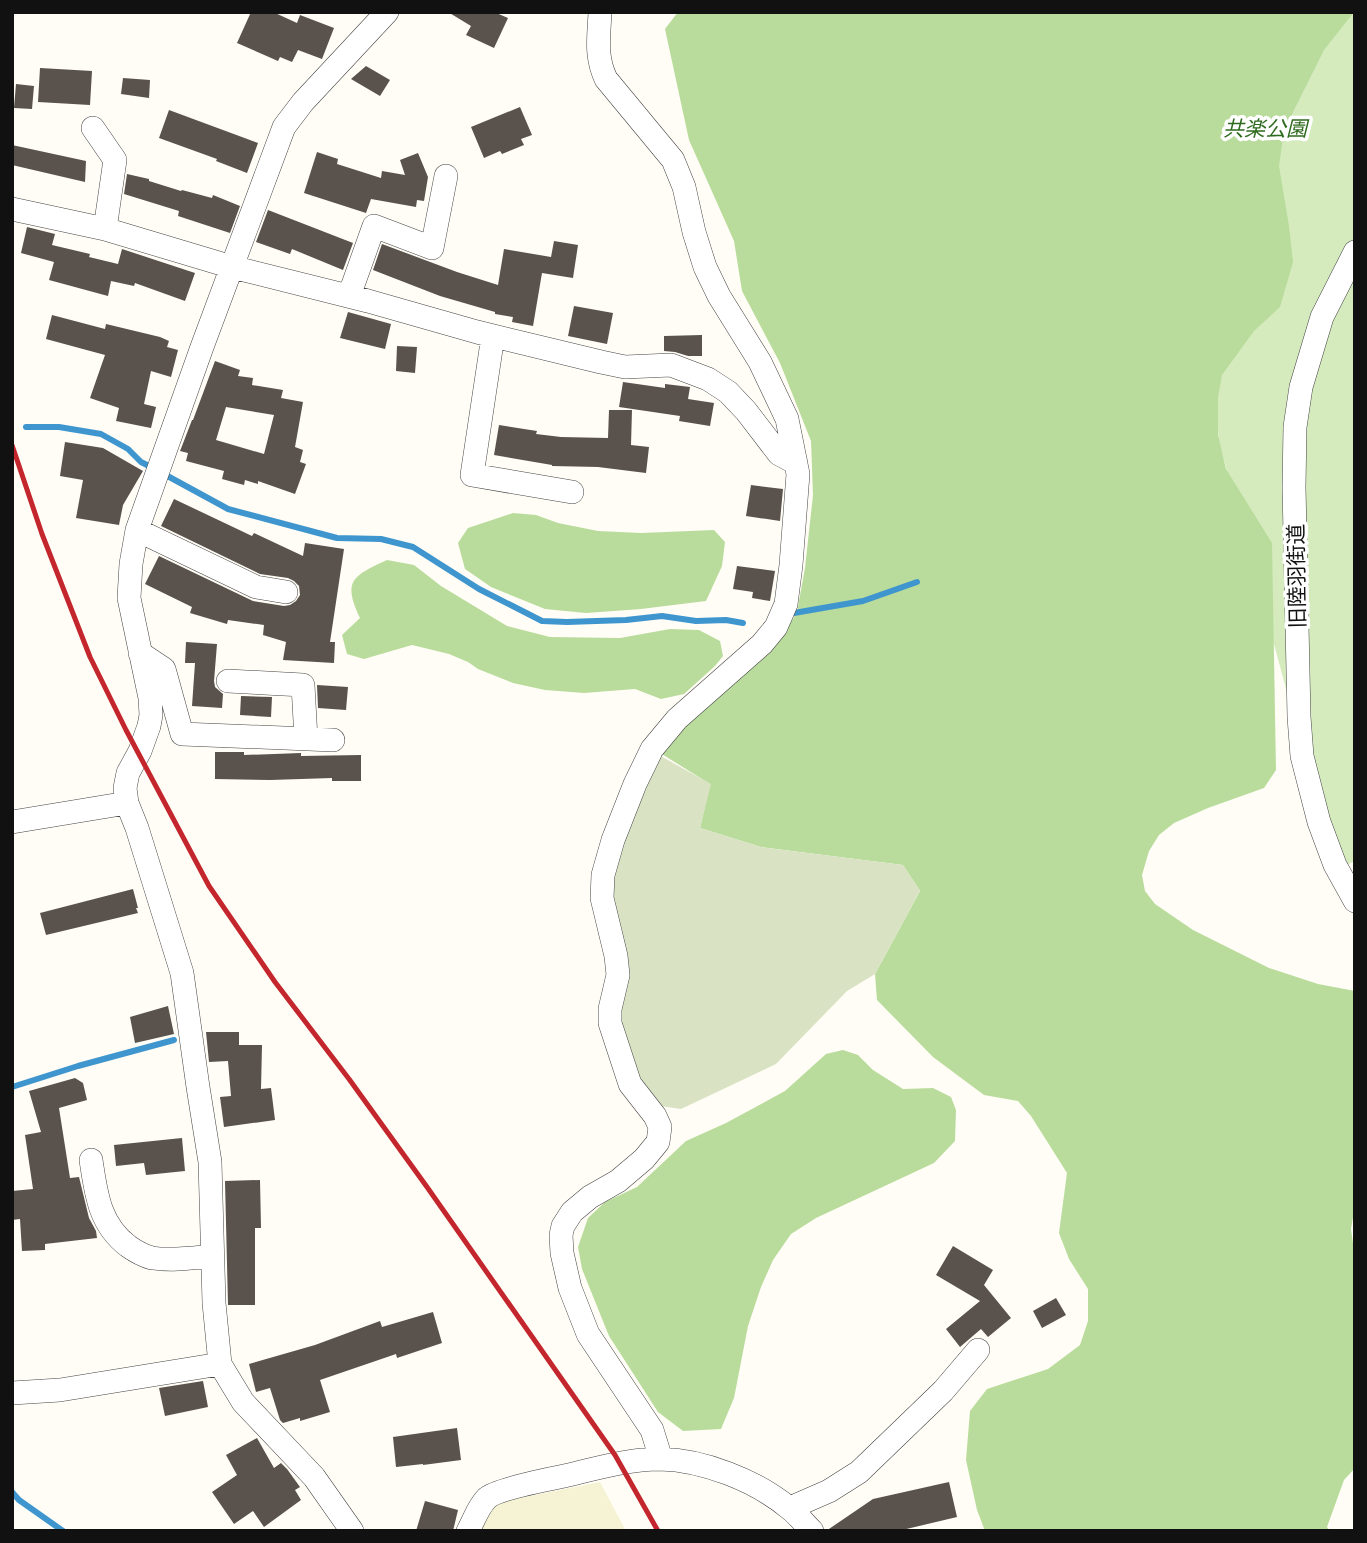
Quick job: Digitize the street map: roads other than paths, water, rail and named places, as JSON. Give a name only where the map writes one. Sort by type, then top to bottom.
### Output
[{"type":"street","points":[[352,1531],[314,1477],[243,1402],[220,1364],[214,1303],[210,1162],[182,973],[127,803],[125,788],[128,773],[140,751],[151,715],[130,598],[131,564],[137,530],[284,127],[303,102],[387,12]]},
{"type":"street","points":[[600,12],[599,64],[606,79],[673,160],[684,187],[705,267],[719,296],[760,362],[787,419],[798,474],[786,604],[776,626],[762,644],[677,719],[652,749],[612,839],[603,875],[602,898],[618,975],[610,1009],[610,1023],[630,1084],[655,1116],[660,1127],[658,1142],[644,1159],[618,1181],[590,1197],[572,1212],[563,1226],[562,1253],[570,1288],[588,1334],[652,1430],[661,1460]]},
{"type":"street","points":[[93,128],[115,160],[105,229]]},
{"type":"street","points":[[349,296],[374,226],[432,248],[446,176]]},
{"type":"street","points":[[12,209],[105,229],[232,267],[601,362],[625,367],[671,365],[687,370],[728,392],[779,454],[796,463]]},
{"type":"street","name":"旧陸羽街道","points":[[1355,252],[1322,317],[1301,387],[1295,428],[1294,487],[1302,756],[1318,822],[1335,865],[1355,901]]},
{"type":"street","points":[[494,336],[472,475],[572,492]]},
{"type":"street","points":[[137,530],[256,587],[286,592]]},
{"type":"street","points":[[140,653],[164,668],[181,734],[333,740]]},
{"type":"street","points":[[228,681],[303,685],[306,739]]},
{"type":"street","points":[[12,822],[127,803]]},
{"type":"street","points":[[90,1160],[101,1209],[109,1227],[118,1238],[150,1258],[212,1256]]},
{"type":"street","points":[[790,1508],[829,1491],[859,1472],[943,1391],[978,1350]]},
{"type":"street","points":[[12,1394],[61,1390],[220,1364]]},
{"type":"street","points":[[468,1531],[489,1496],[531,1483],[645,1460],[661,1460],[718,1470],[752,1484],[790,1508],[812,1531]]},
{"type":"waterway","points":[[26,427],[59,427],[101,434],[128,449],[141,462],[153,468]]},
{"type":"waterway","points":[[162,473],[228,509],[337,538],[381,539],[413,547],[479,589],[542,621],[626,620],[662,616],[743,623]]},
{"type":"waterway","points":[[794,613],[863,601],[917,582]]},
{"type":"waterway","points":[[12,1087],[174,1040]]},
{"type":"waterway","points":[[12,1492],[19,1500],[63,1531]]},
{"type":"railway","points":[[12,445],[42,534],[90,657],[209,886],[275,982],[427,1187],[615,1455],[658,1531]]},
{"type":"park label","name":"共楽公園","points":[[1265,129]]}]
